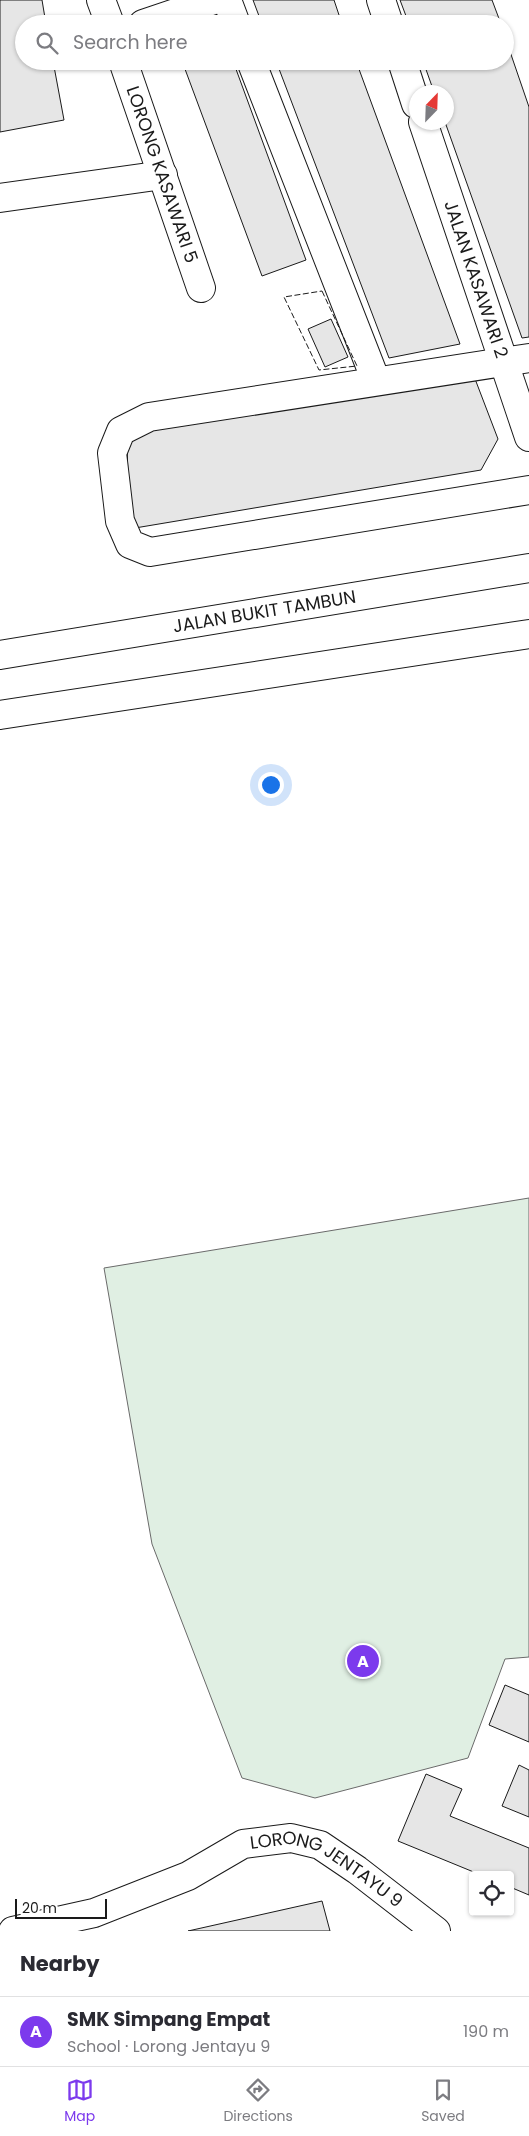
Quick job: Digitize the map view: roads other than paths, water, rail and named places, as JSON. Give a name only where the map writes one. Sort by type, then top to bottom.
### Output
[{"type":"street","points":[[101,0],[107,15]]},
{"type":"street","points":[[170,15],[214,0]]},
{"type":"street","points":[[227,0],[233,15]]},
{"type":"street","points":[[381,0],[386,15]]},
{"type":"street","name":"LORONG KASAWARI 5","points":[[126,70],[201,288]]},
{"type":"street","points":[[255,70],[376,381]]},
{"type":"street","points":[[405,70],[410,85]]},
{"type":"street","name":"JALAN KASAWARI 2","points":[[426,130],[516,361],[529,437]]},
{"type":"street","points":[[0,198],[163,175]]},
{"type":"street","points":[[516,361],[150,417],[121,431],[112,454],[120,522],[130,544],[150,552],[529,490]]},
{"type":"street","name":"JALAN BUKIT TAMBUN","points":[[0,655],[529,568]]},
{"type":"street","points":[[0,715],[529,634]]},
{"type":"street","name":"LORONG JENTAYU 9","points":[[13,1931],[96,1922],[188,1876],[243,1844],[291,1838],[320,1845],[357,1870],[436,1931]]},
{"type":"place","name":"SMK Simpang Empat","points":[[363,1661]]}]
